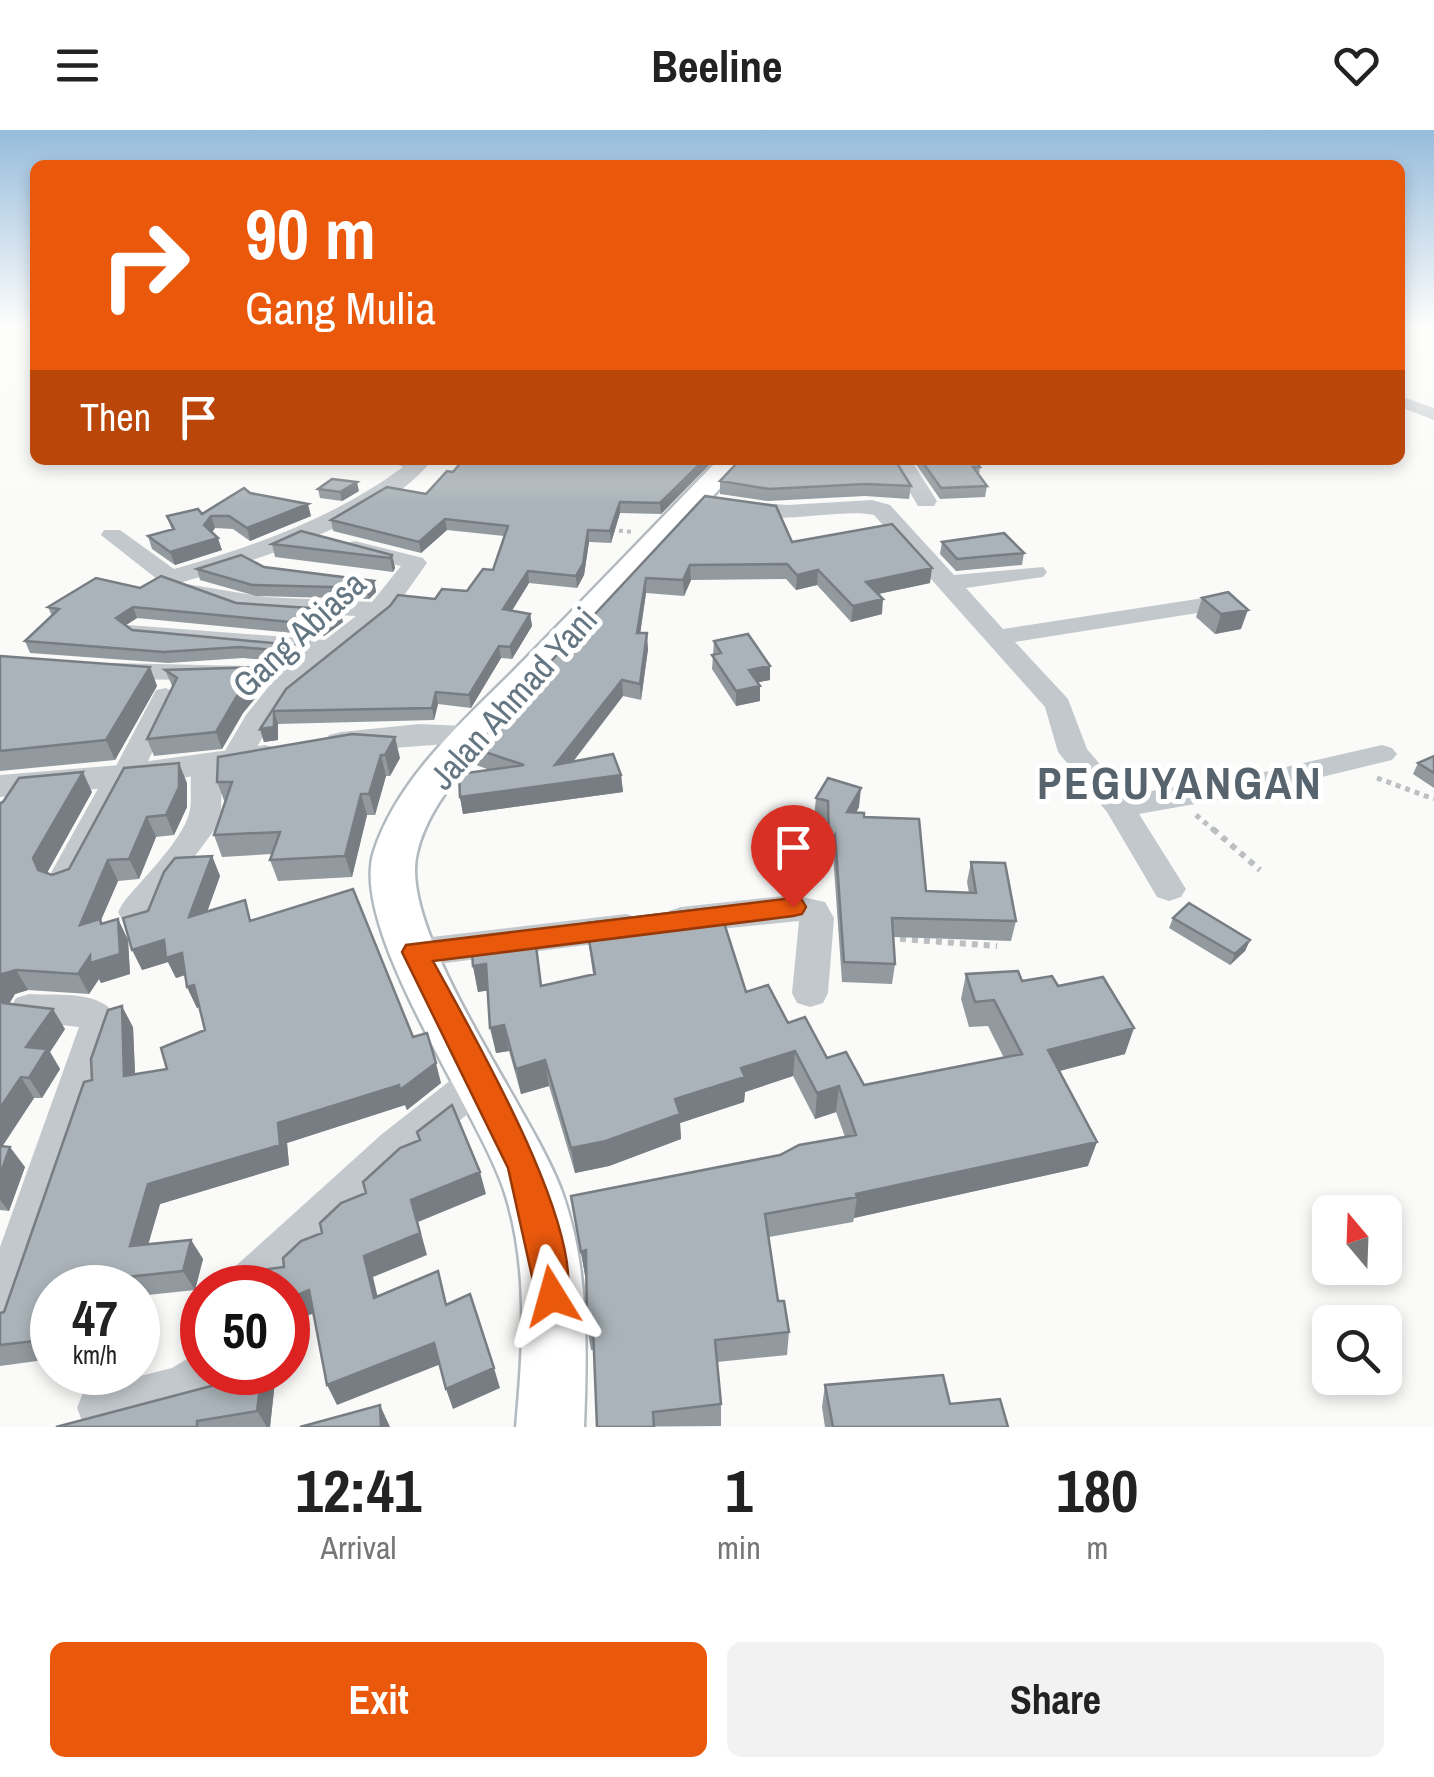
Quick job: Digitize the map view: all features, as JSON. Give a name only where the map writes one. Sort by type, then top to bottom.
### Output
[{"type":"main road","name":"Jalan Ahmad Yani","points":[[550,1427],[554,1375],[554,1201],[524,1166],[415,952],[394,891],[394,856],[433,785],[474,734],[727,465]]},
{"type":"street","points":[[1405,403],[1434,414]]},
{"type":"street","points":[[112,535],[170,578],[304,533],[348,512],[417,465]]},
{"type":"street","points":[[904,465],[926,502]]},
{"type":"street","points":[[695,500],[768,510],[872,506],[882,510],[952,583],[994,638],[1058,704],[1073,752],[1119,806],[1169,889]]},
{"type":"street","points":[[313,506],[348,512]]},
{"type":"street","points":[[304,533],[407,572]]},
{"type":"street","points":[[223,537],[246,555],[286,570]]},
{"type":"street","points":[[363,580],[407,572]]},
{"type":"street","name":"Gang Abiasa","points":[[220,764],[296,675],[382,610],[407,572]]},
{"type":"street","points":[[952,583],[1035,572]]},
{"type":"street","points":[[174,581],[200,594],[240,602],[382,610]]},
{"type":"street","points":[[994,638],[1210,604]]},
{"type":"street","points":[[137,630],[335,648]]},
{"type":"street","points":[[80,668],[168,674],[251,670],[296,675]]},
{"type":"street","points":[[64,880],[166,696]]},
{"type":"street","points":[[0,813],[10,785],[220,764],[388,736],[474,734]]},
{"type":"street","points":[[1119,806],[1178,800],[1382,754]]},
{"type":"street","points":[[135,912],[199,829],[220,764]]},
{"type":"street","points":[[415,952],[793,907],[813,911],[817,918],[810,993]]},
{"type":"street","points":[[0,1309],[100,1020],[93,1013],[30,1008]]},
{"type":"street","points":[[270,1265],[397,1147],[479,1081]]},
{"type":"street","points":[[102,1408],[180,1389]]},
{"type":"path","points":[[604,530],[662,534]]},
{"type":"path","points":[[1342,764],[1434,799]]},
{"type":"path","points":[[1178,800],[1260,870]]},
{"type":"path","points":[[887,918],[888,938]]},
{"type":"path","points":[[870,937],[998,946]]},
{"type":"building","points":[[459,465],[699,465],[660,503],[620,502],[610,531],[588,530],[583,564],[576,576],[528,571],[503,609],[530,614],[510,647],[499,646],[469,695],[436,692],[432,708],[274,711],[274,727],[260,729],[286,689],[390,606],[398,595],[435,599],[442,589],[467,591],[483,569],[493,570],[508,526],[445,519],[419,542],[331,520],[387,487],[426,494],[447,471],[453,472]]},
{"type":"building","points":[[735,465],[898,465],[911,486],[769,489],[720,481]]},
{"type":"building","points":[[925,465],[979,465],[973,467],[987,486],[941,488]]},
{"type":"building","points":[[332,479],[357,482],[340,492],[318,489]]},
{"type":"building","points":[[244,488],[250,493],[308,504],[247,528],[229,516],[211,516],[204,525],[218,538],[170,552],[148,536],[174,529],[167,516],[198,509],[202,514]]},
{"type":"building","points":[[705,496],[776,506],[792,542],[892,524],[932,568],[866,582],[883,599],[853,606],[818,570],[797,575],[787,564],[690,565],[683,580],[646,578],[637,633],[647,633],[640,684],[622,680],[555,765],[613,754],[621,775],[460,797],[459,774],[524,765],[473,748],[519,704],[512,703]]},
{"type":"building","points":[[301,531],[392,555],[390,558],[272,544]]},
{"type":"building","points":[[1004,533],[1024,553],[957,559],[942,542]]},
{"type":"building","points":[[241,555],[264,567],[374,581],[367,588],[252,585],[197,569]]},
{"type":"building","points":[[161,576],[236,603],[340,610],[321,625],[133,607],[116,618],[132,630],[293,645],[286,651],[239,647],[164,652],[25,641],[59,609],[48,607],[96,578],[140,588]]},
{"type":"building","points":[[1228,592],[1248,610],[1221,614],[1202,598]]},
{"type":"building","points":[[748,634],[770,666],[749,670],[760,686],[736,691],[712,655],[721,653],[714,641]]},
{"type":"building","points":[[0,656],[150,667],[106,740],[0,751]]},
{"type":"building","points":[[261,667],[237,696],[216,732],[147,739],[177,678],[165,670]]},
{"type":"building","points":[[352,734],[395,737],[385,755],[381,755],[369,794],[361,794],[345,856],[270,860],[280,832],[214,835],[232,782],[217,782],[218,757]]},
{"type":"building","points":[[1434,756],[1434,773],[1418,763]]},
{"type":"building","points":[[179,763],[179,787],[166,815],[147,817],[129,859],[108,860],[80,925],[118,919],[120,954],[90,963],[90,956],[78,974],[16,970],[0,977],[0,803],[19,778],[83,772],[33,858],[38,870],[52,875],[69,869],[124,768]]},
{"type":"building","points":[[828,778],[861,788],[847,812],[864,813],[864,817],[919,819],[926,891],[976,893],[971,862],[1005,863],[1016,921],[892,918],[895,964],[844,962],[835,835],[829,844],[828,801],[816,798]]},
{"type":"building","points":[[212,856],[189,917],[245,900],[250,921],[353,889],[413,1037],[427,1033],[436,1063],[400,1090],[399,1085],[278,1123],[280,1145],[148,1184],[130,1246],[191,1240],[180,1271],[160,1273],[160,1265],[30,1265],[30,1342],[0,1345],[0,1313],[4,1312],[84,1082],[92,1080],[91,1059],[108,1010],[122,1006],[124,1076],[167,1069],[161,1048],[205,1030],[194,985],[187,987],[182,953],[166,958],[164,940],[132,950],[123,918],[148,911],[164,872],[175,858]]},
{"type":"building","points":[[1189,903],[1250,940],[1235,954],[1173,918]]},
{"type":"building","points":[[719,907],[746,992],[768,985],[788,1023],[805,1017],[827,1058],[846,1052],[864,1085],[1022,1054],[994,1000],[975,1002],[966,974],[1018,971],[1022,981],[1052,976],[1058,986],[1103,977],[1134,1028],[1048,1050],[1097,1142],[765,1214],[778,1301],[784,1301],[789,1332],[715,1340],[721,1404],[653,1412],[654,1427],[597,1427],[593,1327],[587,1327],[586,1250],[581,1252],[571,1196],[780,1155],[799,1145],[856,1135],[839,1086],[817,1093],[795,1051],[741,1068],[745,1077],[675,1099],[680,1114],[606,1141],[571,1148],[545,1060],[516,1069],[504,1025],[490,1028],[486,964],[473,966],[471,938],[534,930],[541,986],[595,974],[586,923]]},
{"type":"building","points":[[0,998],[3,1003],[53,1009],[26,1047],[47,1049],[29,1078],[21,1077],[0,1108]]},
{"type":"building","points":[[452,1105],[480,1172],[411,1200],[420,1233],[364,1256],[374,1298],[438,1271],[446,1305],[470,1294],[494,1368],[446,1389],[434,1343],[327,1385],[310,1295],[310,1265],[284,1265],[283,1258],[301,1241],[322,1233],[320,1223],[341,1203],[366,1193],[363,1182],[400,1148],[420,1140],[417,1132]]},
{"type":"building","points":[[0,1146],[10,1147],[0,1175]]},
{"type":"building","points":[[943,1375],[950,1404],[1000,1399],[1008,1427],[833,1427],[825,1385]]},
{"type":"building","points":[[180,1394],[259,1395],[257,1411],[197,1421],[197,1427],[56,1427]]},
{"type":"building","points":[[380,1405],[381,1427],[300,1427]]},
{"type":"district","name":"PEGUYANGAN","points":[[1180,782]]},
{"type":"route","points":[[552,1296],[544,1238],[524,1166],[415,952],[793,907]]}]
